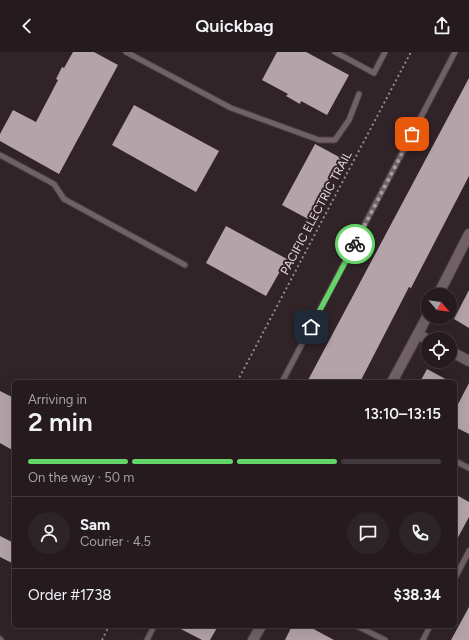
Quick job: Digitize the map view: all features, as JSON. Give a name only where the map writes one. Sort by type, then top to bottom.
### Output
[{"type":"street","points":[[442,288],[465,250],[469,234]]},
{"type":"street","points":[[393,380],[423,324]]},
{"type":"street","points":[[457,355],[469,361]]},
{"type":"street","points":[[253,640],[260,628]]},
{"type":"lane","points":[[126,52],[231,108],[319,140],[336,140],[349,120],[359,94]]},
{"type":"lane","points":[[335,52],[374,74],[385,52]]},
{"type":"lane","points":[[283,380],[455,52]]},
{"type":"lane","points":[[0,154],[54,184],[64,199],[185,265]]},
{"type":"lane","points":[[457,462],[469,468]]},
{"type":"lane","points":[[457,574],[469,552]]},
{"type":"lane","points":[[147,640],[153,628]]},
{"type":"lane","points":[[361,628],[385,640]]},
{"type":"lane","points":[[423,640],[429,628]]},
{"type":"path","name":"PACIFIC ELECTRIC TRAIL","points":[[238,380],[411,52]]},
{"type":"path","points":[[102,640],[108,628]]},
{"type":"building","points":[[73,52],[94,52],[118,65],[59,174],[0,141],[0,134],[13,110],[36,122],[58,80],[56,79],[62,67],[64,68]]},
{"type":"building","points":[[277,52],[306,52],[349,75],[327,115],[301,101],[300,104],[286,96],[288,94],[262,80]]},
{"type":"building","points":[[469,78],[469,176],[411,288],[409,287],[361,380],[308,380]]},
{"type":"building","points":[[134,105],[219,151],[196,192],[112,145]]},
{"type":"building","points":[[315,144],[341,158],[308,219],[282,205]]},
{"type":"building","points":[[226,226],[287,259],[266,296],[206,263]]},
{"type":"building","points":[[469,290],[469,328],[457,321],[457,313]]},
{"type":"building","points":[[427,369],[447,380],[421,380]]},
{"type":"building","points":[[469,383],[469,434],[457,428],[457,406]]},
{"type":"building","points":[[0,391],[12,397],[12,450],[0,443]]},
{"type":"building","points":[[457,495],[469,502],[469,517],[457,539]]},
{"type":"building","points":[[0,536],[12,542],[12,563],[0,557]]},
{"type":"building","points":[[469,607],[469,640],[451,640]]},
{"type":"building","points":[[179,628],[217,628],[210,640],[202,640]]},
{"type":"building","points":[[291,628],[312,628],[334,640],[285,640]]},
{"type":"way so far","points":[[355,244],[412,134]]},
{"type":"route","points":[[311,327],[355,244]]}]
